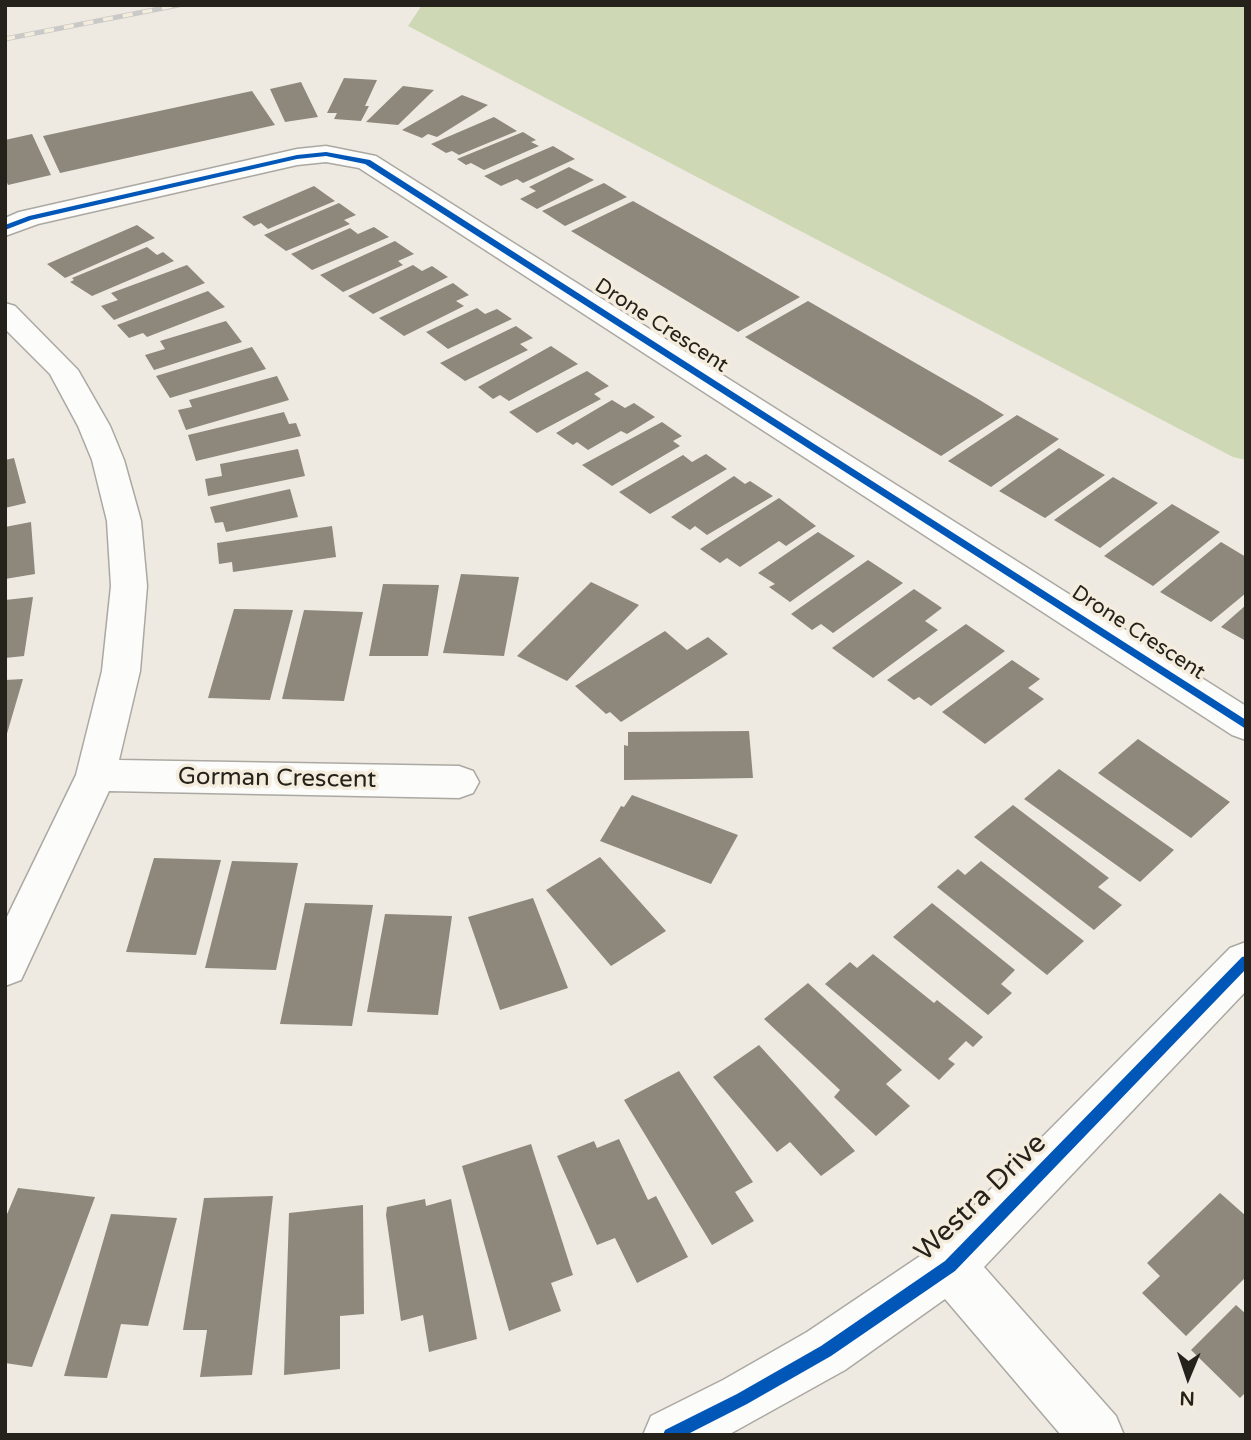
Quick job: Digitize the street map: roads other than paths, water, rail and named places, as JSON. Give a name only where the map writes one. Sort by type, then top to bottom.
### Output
[{"type":"street","name":"Drone Crescent","points":[[5,228],[29,218],[297,157],[326,154],[367,162],[1246,725]]},
{"type":"street","points":[[5,312],[63,370],[99,437],[124,521],[129,586],[121,671],[96,775],[5,967]]},
{"type":"street","name":"Gorman Crescent","points":[[96,775],[459,782]]},
{"type":"street","name":"Westra Drive","points":[[670,1435],[742,1399],[827,1351],[950,1266],[1246,961]]},
{"type":"street","points":[[950,1266],[1097,1435]]},
{"type":"railway","points":[[5,39],[179,5]]}]
